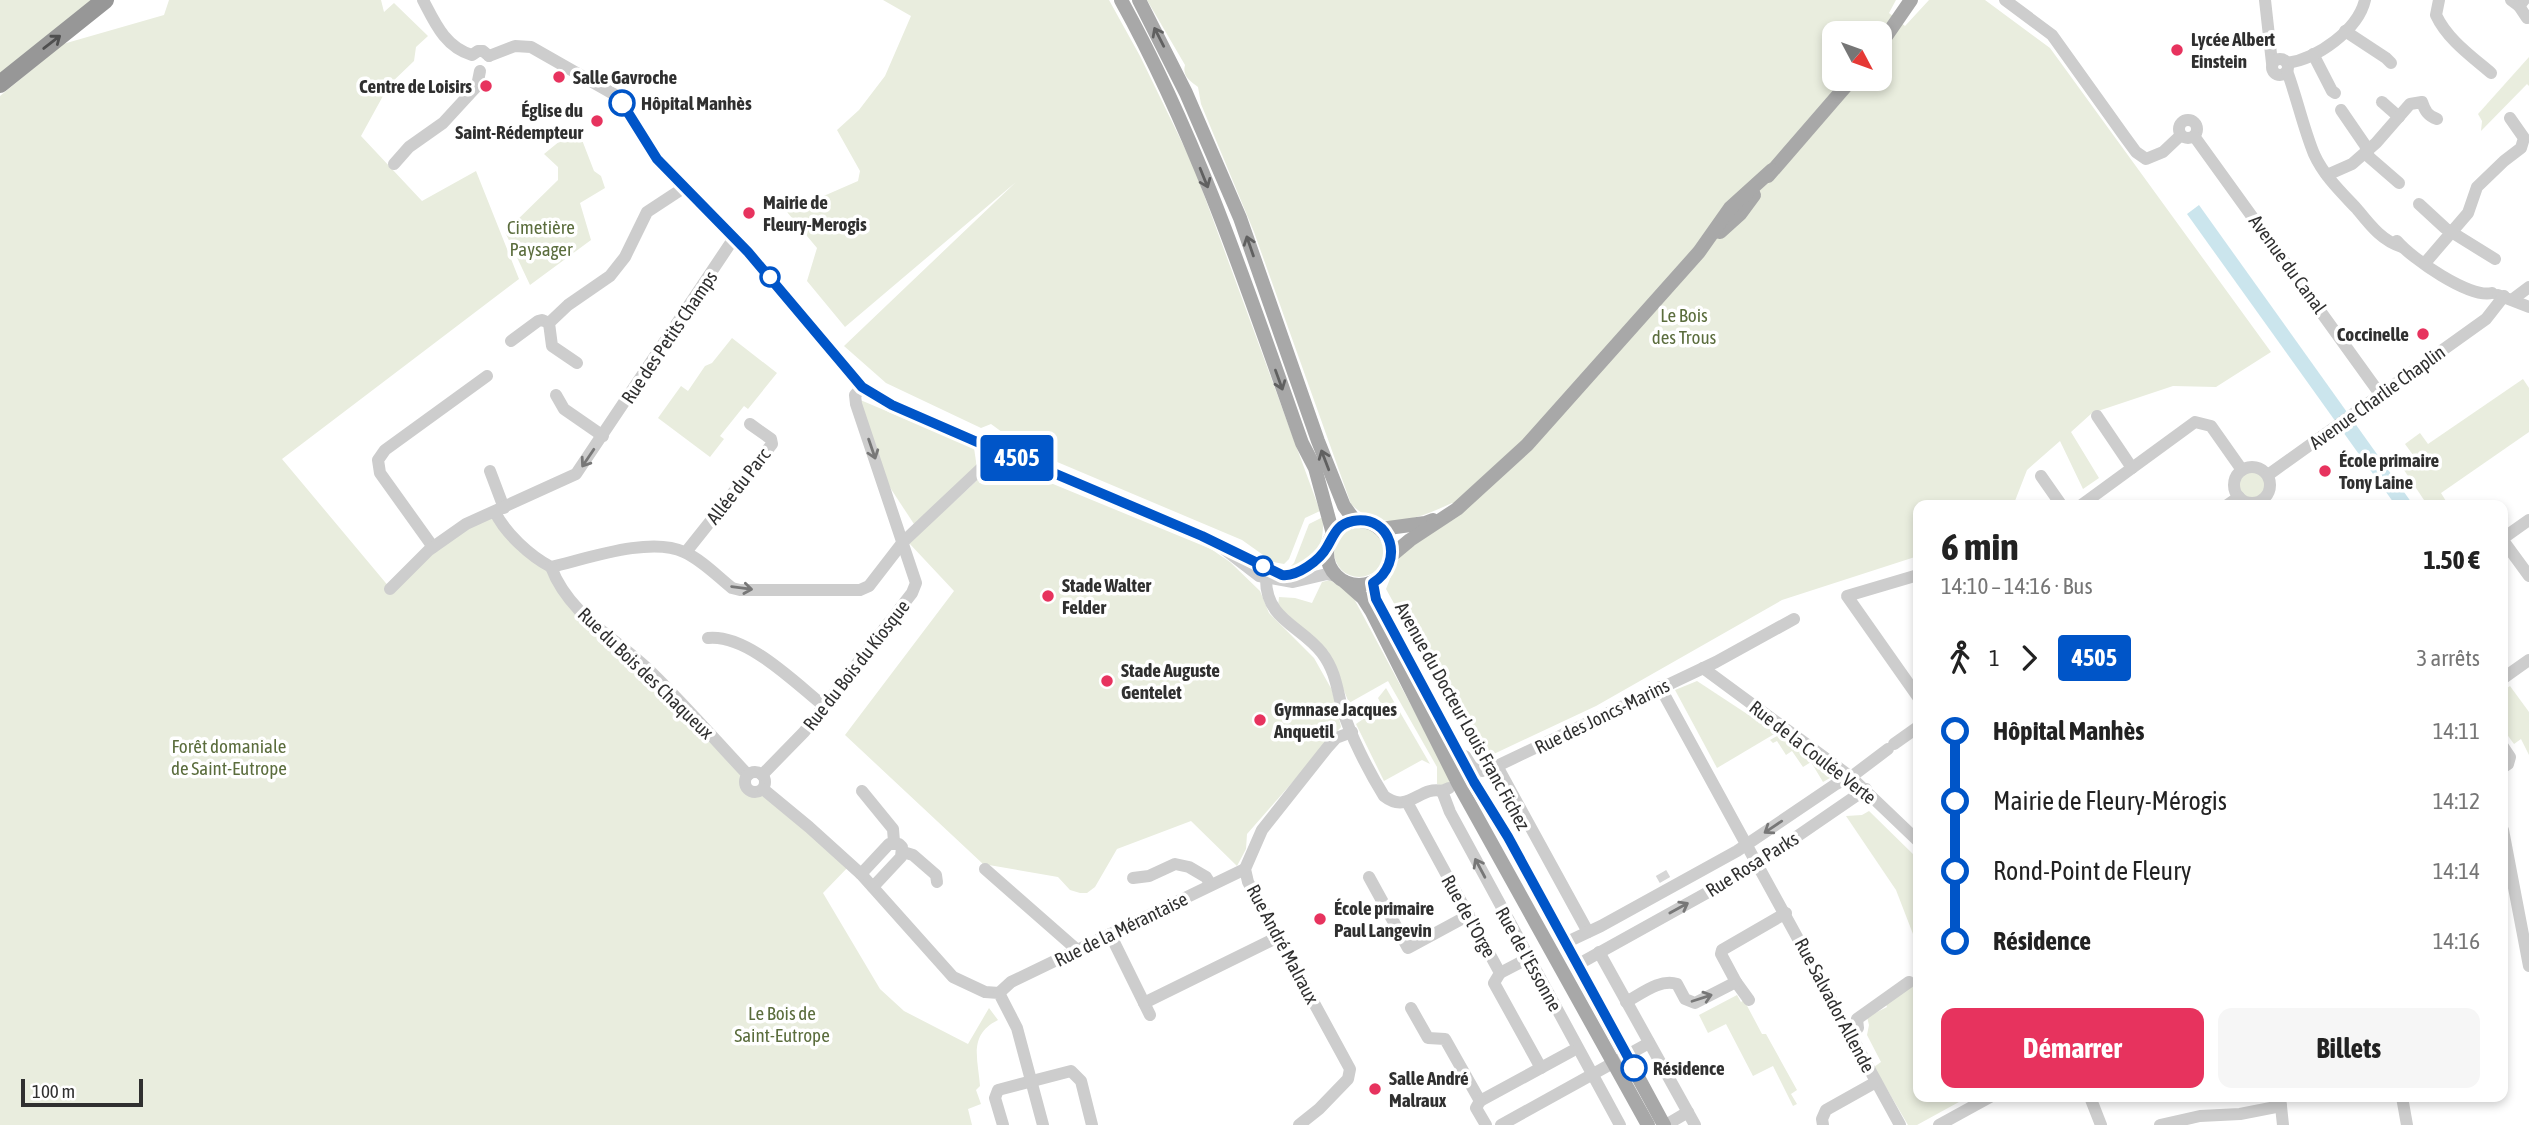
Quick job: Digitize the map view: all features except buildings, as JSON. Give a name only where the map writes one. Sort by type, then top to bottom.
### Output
[{"type":"highway","points":[[0,83],[104,0]]},
{"type":"main road","points":[[1121,0],[1178,114],[1223,226],[1302,443],[1315,468],[1330,541],[1330,567],[1340,579],[1364,586],[1382,577],[1389,567],[1392,555],[1388,536],[1365,521],[1355,521],[1339,528],[1330,541]]},
{"type":"main road","points":[[1139,0],[1186,93],[1240,218],[1318,441],[1343,506],[1355,521]]},
{"type":"main road","points":[[1892,29],[1910,3]]},
{"type":"main road","points":[[1392,555],[1457,509],[1527,445],[1699,252],[1730,208],[1772,170],[1841,91]]},
{"type":"main road","points":[[1381,529],[1425,523],[1457,509]]},
{"type":"main road","name":"Avenue du Docteur Louis Franc Fichez","points":[[1340,579],[1363,598],[1372,612],[1458,783],[1506,868],[1627,1054],[1665,1125]]},
{"type":"main road","name":"Avenue du Docteur Louis Franc Fichez","points":[[1373,583],[1376,599],[1474,782],[1508,837],[1613,1062],[1648,1125]]},
{"type":"main road","points":[[1506,868],[1528,897],[1566,960]]},
{"type":"street","points":[[423,0],[446,40],[459,50],[472,55]]},
{"type":"street","name":"Avenue du Canal","points":[[2005,0],[2052,35],[2140,155],[2146,159],[2156,157],[2188,136],[2380,394]]},
{"type":"street","points":[[2265,0],[2282,66],[2305,125],[2330,174],[2349,201],[2362,215],[2379,225],[2402,247],[2425,263],[2529,307]]},
{"type":"street","points":[[2282,66],[2313,54],[2345,31],[2364,4],[2353,0]]},
{"type":"street","points":[[2439,0],[2436,11],[2439,20],[2458,44],[2491,73]]},
{"type":"street","points":[[2345,31],[2391,64]]},
{"type":"street","points":[[489,56],[515,46],[526,46],[610,90],[622,103],[657,159],[748,252],[862,387],[892,405],[984,445]]},
{"type":"street","points":[[472,55],[483,51],[489,56]]},
{"type":"street","points":[[2313,54],[2335,93]]},
{"type":"street","points":[[472,55],[471,65],[480,71]]},
{"type":"street","points":[[480,71],[488,67],[489,56]]},
{"type":"street","points":[[394,164],[409,147],[443,123],[477,86],[480,71]]},
{"type":"street","points":[[2382,102],[2399,117]]},
{"type":"street","points":[[2330,174],[2353,164],[2410,104],[2422,102],[2425,111],[2437,119]]},
{"type":"street","points":[[2341,110],[2365,145],[2366,152],[2399,183]]},
{"type":"street","points":[[2425,263],[2468,213],[2477,187],[2521,148],[2524,138],[2510,118]]},
{"type":"street","points":[[549,323],[621,265],[647,212],[685,187]]},
{"type":"street","points":[[2419,204],[2451,232],[2496,258]]},
{"type":"street","name":"Rue des Petits Champs","points":[[390,589],[433,547],[466,524],[570,478],[581,468],[734,237]]},
{"type":"street","points":[[2503,296],[2529,287]]},
{"type":"street","points":[[2503,296],[2529,300]]},
{"type":"street","name":"Avenue Charlie Chaplin","points":[[2268,475],[2486,319],[2503,296]]},
{"type":"street","points":[[511,341],[538,321],[549,323]]},
{"type":"street","points":[[549,323],[552,346],[577,363]]},
{"type":"street","points":[[433,547],[380,473],[379,460],[385,450],[487,376]]},
{"type":"street","points":[[862,387],[855,395],[856,404],[903,542]]},
{"type":"street","points":[[556,396],[564,408],[603,436]]},
{"type":"street","points":[[2097,416],[2132,468]]},
{"type":"street","points":[[2088,500],[2194,422],[2211,426],[2242,470]]},
{"type":"street","name":"Allée du Parc","points":[[686,552],[772,444],[771,439],[750,424]]},
{"type":"street","points":[[991,459],[984,452],[984,445],[990,439],[998,439],[1003,444],[1004,452]]},
{"type":"street","points":[[490,471],[506,530],[551,567],[648,547],[663,547],[686,552],[732,588],[740,590],[860,590],[869,586],[903,542],[991,459],[997,459],[1004,452]]},
{"type":"street","points":[[1004,452],[1215,542],[1250,570],[1269,579],[1293,582],[1327,574],[1340,579]]},
{"type":"street","points":[[2243,500],[2235,492],[2235,480],[2242,470],[2253,467],[2268,475],[2270,491],[2266,500]]},
{"type":"street","points":[[2041,476],[2058,500]]},
{"type":"street","points":[[2234,500],[2238,497]]},
{"type":"street","points":[[2508,535],[2529,520]]},
{"type":"street","points":[[1269,579],[1288,576],[1307,567],[1330,541]]},
{"type":"street","name":"Rue du Bois du Kiosque","points":[[762,775],[804,732],[914,588],[915,578],[903,542]]},
{"type":"street","points":[[2508,547],[2529,576]]},
{"type":"street","name":"Rue du Bois des Chaqueux","points":[[551,567],[563,589],[586,618],[650,671],[748,775]]},
{"type":"street","points":[[1913,576],[1847,596],[1913,690]]},
{"type":"street","points":[[1269,579],[1268,600],[1274,610],[1313,643],[1332,668],[1352,732],[1377,785],[1391,802],[1407,802],[1435,789],[1442,791],[1458,783]]},
{"type":"street","name":"Rue des Joncs-Marins","points":[[1497,766],[1703,668],[1794,619]]},
{"type":"street","points":[[708,638],[719,637],[750,649],[824,706]]},
{"type":"street","points":[[2508,675],[2529,660]]},
{"type":"street","name":"Rue de la Coulée Verte","points":[[1703,668],[1851,777],[1913,836]]},
{"type":"street","name":"Rue Salvador Allende","points":[[1660,687],[1877,1082],[1826,1110],[1823,1114],[1823,1125]]},
{"type":"street","points":[[1434,707],[1472,767],[1482,771],[1497,766],[1588,932]]},
{"type":"street","points":[[1851,777],[1913,731]]},
{"type":"street","name":"Rue André Malraux","points":[[1299,1125],[1349,1079],[1350,1069],[1248,882],[1245,869],[1262,830],[1269,821],[1336,738],[1352,732]]},
{"type":"street","points":[[754,772],[762,775],[766,785],[763,789],[752,792],[747,788],[745,784],[748,775],[754,772]]},
{"type":"street","name":"Rue Rosa Parks","points":[[1566,960],[1588,932],[1747,844],[1851,777]]},
{"type":"street","points":[[763,789],[861,874],[953,977],[985,992],[999,993],[1017,1028],[1043,1125]]},
{"type":"street","name":"Rue Rosa Parks","points":[[1566,960],[1599,952],[1758,864],[1866,789]]},
{"type":"street","points":[[862,791],[893,829],[899,847]]},
{"type":"street","name":"Rue de l'Essonne","points":[[1442,791],[1450,812],[1620,1125]]},
{"type":"street","name":"Rue de l'Orge","points":[[1407,802],[1500,973],[1494,983],[1541,1068]]},
{"type":"street","points":[[1796,811],[1808,830]]},
{"type":"street","points":[[861,874],[889,844],[913,855],[936,875],[937,882]]},
{"type":"street","points":[[873,887],[899,847]]},
{"type":"street","points":[[2508,856],[2529,966]]},
{"type":"street","points":[[1133,878],[1149,876],[1175,864],[1189,867],[1206,877],[1211,885]]},
{"type":"street","points":[[985,869],[1076,951]]},
{"type":"street","name":"Rue de la Mérantaise","points":[[999,993],[1011,982],[1245,869]]},
{"type":"street","points":[[1369,877],[1408,948],[1469,915]]},
{"type":"street","points":[[1625,913],[1636,919],[1635,933]]},
{"type":"street","points":[[1749,1000],[1736,982],[1721,954],[1722,950],[1786,913]]},
{"type":"street","points":[[1110,934],[1150,1015]]},
{"type":"street","points":[[1144,1003],[1278,937]]},
{"type":"street","points":[[1599,952],[1695,1125]]},
{"type":"street","points":[[1500,973],[1529,958]]},
{"type":"street","points":[[1626,1002],[1670,981],[1677,984],[1685,999],[1695,1003],[1736,982]]},
{"type":"street","points":[[1857,1019],[1909,982]]},
{"type":"street","points":[[1411,1008],[1428,1038],[1446,1039],[1480,1101]]},
{"type":"street","points":[[1843,1017],[1848,1015],[1857,1019]]},
{"type":"street","points":[[1851,1035],[1858,1028],[1857,1019]]},
{"type":"street","points":[[1501,1125],[1649,1043]]},
{"type":"street","points":[[1486,1125],[1476,1108],[1480,1101],[1572,1051]]},
{"type":"street","points":[[1003,1125],[995,1093],[1002,1088],[1071,1071],[1081,1081],[1092,1125]]},
{"type":"street","points":[[1877,1082],[1900,1125]]},
{"type":"street","points":[[1939,1125],[1981,1102]]},
{"type":"street","points":[[2092,1102],[2101,1125]]},
{"type":"street","points":[[2160,1125],[2193,1117],[2240,1114],[2281,1102],[2283,1125]]},
{"type":"street","points":[[2403,1102],[2407,1125]]},
{"type":"street","points":[[1665,1125],[1688,1112]]},
{"type":"green space","points":[[0,0],[96,0],[0,77]]},
{"type":"green space","name":"Forêt domaniale de Saint-Eutrope","points":[[169,0],[381,0],[384,12],[394,3],[428,36],[416,47],[414,61],[389,85],[361,136],[422,201],[476,171],[519,279],[282,459],[390,588],[429,550],[495,512],[543,563],[563,589],[634,658],[746,780],[748,788],[752,791],[763,789],[851,864],[823,893],[880,989],[904,1011],[968,1044],[989,1008],[998,1020],[982,1033],[977,1048],[980,1086],[976,1090],[981,1104],[968,1109],[972,1125],[0,1125],[0,96],[63,44],[164,15]]},
{"type":"green space","points":[[883,0],[1109,0],[1140,56],[1193,165],[1320,511],[1305,518],[1289,559],[1284,564],[1273,562],[1242,540],[1024,448],[991,424],[981,428],[886,383],[844,346],[1016,182],[845,327],[807,281],[817,248],[787,212],[858,181],[860,171],[837,130],[859,110],[885,76],[911,16]]},
{"type":"green space","name":"Le Bois des Trous","points":[[1147,0],[1896,0],[1889,13],[1905,26],[1929,0],[1985,0],[2050,48],[2271,352],[2216,387],[2173,386],[2092,413],[2071,432],[2099,478],[2083,489],[2060,441],[2027,470],[2015,500],[1913,500],[1913,558],[1782,600],[1596,706],[1481,760],[1386,589],[1398,558],[1457,509],[1452,503],[1414,518],[1387,521],[1362,513],[1351,504],[1254,232],[1201,104],[1198,87],[1186,75],[1185,65]]},
{"type":"green space","points":[[2529,57],[2529,86],[2527,84],[2481,131],[2482,121],[2478,114]]},
{"type":"green space","name":"Cimetière Paysager","points":[[577,127],[594,171],[601,176],[605,188],[580,203],[591,240],[530,285],[505,232],[558,180],[558,167],[544,154]]},
{"type":"green space","points":[[732,338],[777,373],[748,409],[744,406],[720,436],[724,439],[710,457],[658,418],[681,386],[688,391],[705,366],[712,363]]},
{"type":"green space","points":[[2523,379],[2529,388],[2529,432],[2441,493],[2445,500],[2424,500],[2400,464],[2413,455],[2405,444],[2420,433],[2428,444]]},
{"type":"green space","points":[[858,399],[974,448],[977,468],[914,524],[889,486]]},
{"type":"green space","name":"Stade Auguste Gentelet","points":[[1002,463],[1211,549],[1230,562],[1260,591],[1269,613],[1314,658],[1332,690],[1341,727],[1247,834],[1246,849],[1237,866],[1191,821],[1117,849],[1095,887],[1087,893],[1070,890],[1058,877],[983,864],[845,735],[954,591],[909,543],[995,464]]},
{"type":"green space","points":[[2253,472],[2263,476],[2267,486],[2263,496],[2253,500],[2243,496],[2239,486],[2243,476]]},
{"type":"green space","points":[[1323,517],[1322,538],[1316,552],[1305,562],[1286,571],[1294,563],[1309,524]]},
{"type":"green space","points":[[1359,527],[1377,534],[1384,552],[1377,570],[1359,577],[1341,570],[1334,552],[1341,534]]},
{"type":"green space","points":[[1330,580],[1352,595],[1450,778],[1449,784],[1437,784],[1437,767],[1388,681],[1349,703],[1328,651],[1278,606],[1279,597],[1312,603],[1322,582]]},
{"type":"green space","points":[[1697,681],[1776,733],[1717,768],[1675,690]]},
{"type":"green space","points":[[2510,686],[2529,712],[2529,755],[2521,739],[2514,744],[2508,736]]},
{"type":"green space","points":[[1386,688],[1430,764],[1422,760],[1384,781],[1356,724],[1382,706],[1378,698]]},
{"type":"green space","points":[[1782,733],[1821,765],[1830,778],[1823,782],[1811,762],[1803,767],[1792,751],[1786,755],[1777,741],[1773,743],[1770,740]]},
{"type":"green space","points":[[1869,811],[1913,854],[1913,934],[1896,890],[1846,816],[1862,815]]},
{"type":"green space","points":[[1913,984],[1913,1102],[1959,1102],[1917,1125],[1908,1125],[1874,1067],[1881,1062],[1867,1035],[1867,1017],[1887,1007],[1885,1002]]},
{"type":"green space","points":[[1737,995],[1741,1002],[1744,1000],[1762,1034],[1766,1034],[1797,1090],[1791,1094],[1797,1104],[1793,1106],[1773,1066],[1753,1076],[1726,1024],[1708,1033],[1699,1015]]},
{"type":"water","points":[[2199,205],[2410,500],[2392,500],[2187,214]]},
{"type":"tunnel","points":[[1661,873],[1665,880]]},
{"type":"bus line","name":"4505","points":[[622,103],[662,165],[748,252],[850,374],[876,397],[984,445],[990,439],[998,439],[1003,444],[1004,452],[1202,536],[1282,575],[1288,576],[1307,567],[1327,548],[1333,534],[1347,523],[1365,521],[1381,529],[1388,536],[1392,555],[1389,567],[1382,577],[1373,583],[1376,599],[1474,782],[1508,837],[1634,1068]]},
{"type":"place","name":"Lycée Albert Einstein","points":[[2177,50]]},
{"type":"place","name":"Salle Gavroche","points":[[559,77]]},
{"type":"place","name":"Centre de Loisirs","points":[[486,86]]},
{"type":"place","name":"Hôpital Manhès","points":[[622,103]]},
{"type":"place","name":"Église du Saint-Rédempteur","points":[[597,121]]},
{"type":"place","name":"Mairie de Fleury-Merogis","points":[[749,213]]},
{"type":"place","name":"Coccinelle","points":[[2423,334]]},
{"type":"place","name":"École primaire Tony Laine","points":[[2325,471]]},
{"type":"place","name":"Stade Walter Felder","points":[[1048,596]]},
{"type":"place","name":"Stade Auguste Gentelet","points":[[1107,681]]},
{"type":"place","name":"Gymnase Jacques Anquetil","points":[[1260,720]]},
{"type":"place","name":"École primaire Paul Langevin","points":[[1320,919]]},
{"type":"place","name":"Résidence","points":[[1634,1068]]},
{"type":"place","name":"Salle André Malraux","points":[[1375,1089]]},
{"type":"park label","name":"Le Bois de Saint-Eutrope","points":[[782,1024]]}]
